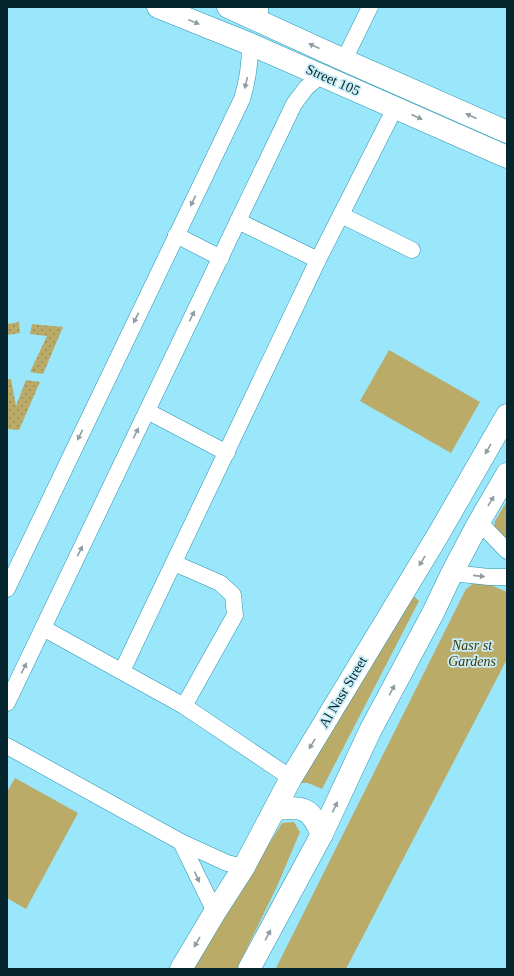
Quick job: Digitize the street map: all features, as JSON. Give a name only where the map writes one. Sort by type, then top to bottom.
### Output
[{"type":"main road","name":"Street 105","points":[[158,7],[250,44],[507,156]]},
{"type":"main road","name":"Street 105","points":[[228,7],[260,14],[344,60],[507,132]]},
{"type":"main road","name":"Al Nasr Street","points":[[181,969],[214,912],[244,867],[291,778],[438,535],[507,415]]},
{"type":"main road","points":[[250,969],[322,834],[370,732],[433,613],[478,522],[507,474]]},
{"type":"main road","points":[[275,809],[298,808],[311,814],[322,834]]},
{"type":"street","points":[[344,60],[370,7]]},
{"type":"street","points":[[7,589],[242,99],[250,63],[250,44]]},
{"type":"street","points":[[8,697],[43,628],[294,104],[306,88],[321,75]]},
{"type":"street","points":[[122,671],[318,260],[396,108]]},
{"type":"street","points":[[341,215],[412,250]]},
{"type":"street","points":[[238,221],[318,260]]},
{"type":"street","points":[[176,236],[220,258]]},
{"type":"street","points":[[147,411],[227,453]]},
{"type":"street","points":[[478,522],[507,551]]},
{"type":"street","points":[[174,563],[220,582],[233,595],[235,615],[184,706]]},
{"type":"street","points":[[452,573],[489,577],[507,577]]},
{"type":"street","points":[[43,628],[184,706],[291,778]]},
{"type":"street","points":[[7,746],[181,842],[227,863],[244,867]]},
{"type":"street","points":[[181,842],[214,912]]},
{"type":"green space","points":[[19,322],[20,333],[7,335],[7,324]]},
{"type":"green space","points":[[32,324],[63,327],[43,374],[30,372],[47,336],[30,334]]},
{"type":"green space","points":[[389,350],[480,402],[451,453],[360,401]]},
{"type":"green space","points":[[7,379],[11,379],[16,406],[26,380],[40,382],[19,430],[7,429]]},
{"type":"green space","points":[[507,501],[507,544],[494,527],[495,521]]},
{"type":"green space","name":"Nasr st Gardens","points":[[474,583],[488,584],[507,592],[507,659],[346,969],[276,969],[466,589]]},
{"type":"green space","name":"Nasr st Gardens","points":[[415,597],[419,601],[322,789],[308,783],[298,783],[409,598]]},
{"type":"green space","points":[[15,778],[78,813],[26,909],[7,898],[7,792]]},
{"type":"green space","points":[[294,822],[300,832],[278,884],[237,969],[191,969],[282,823]]}]
